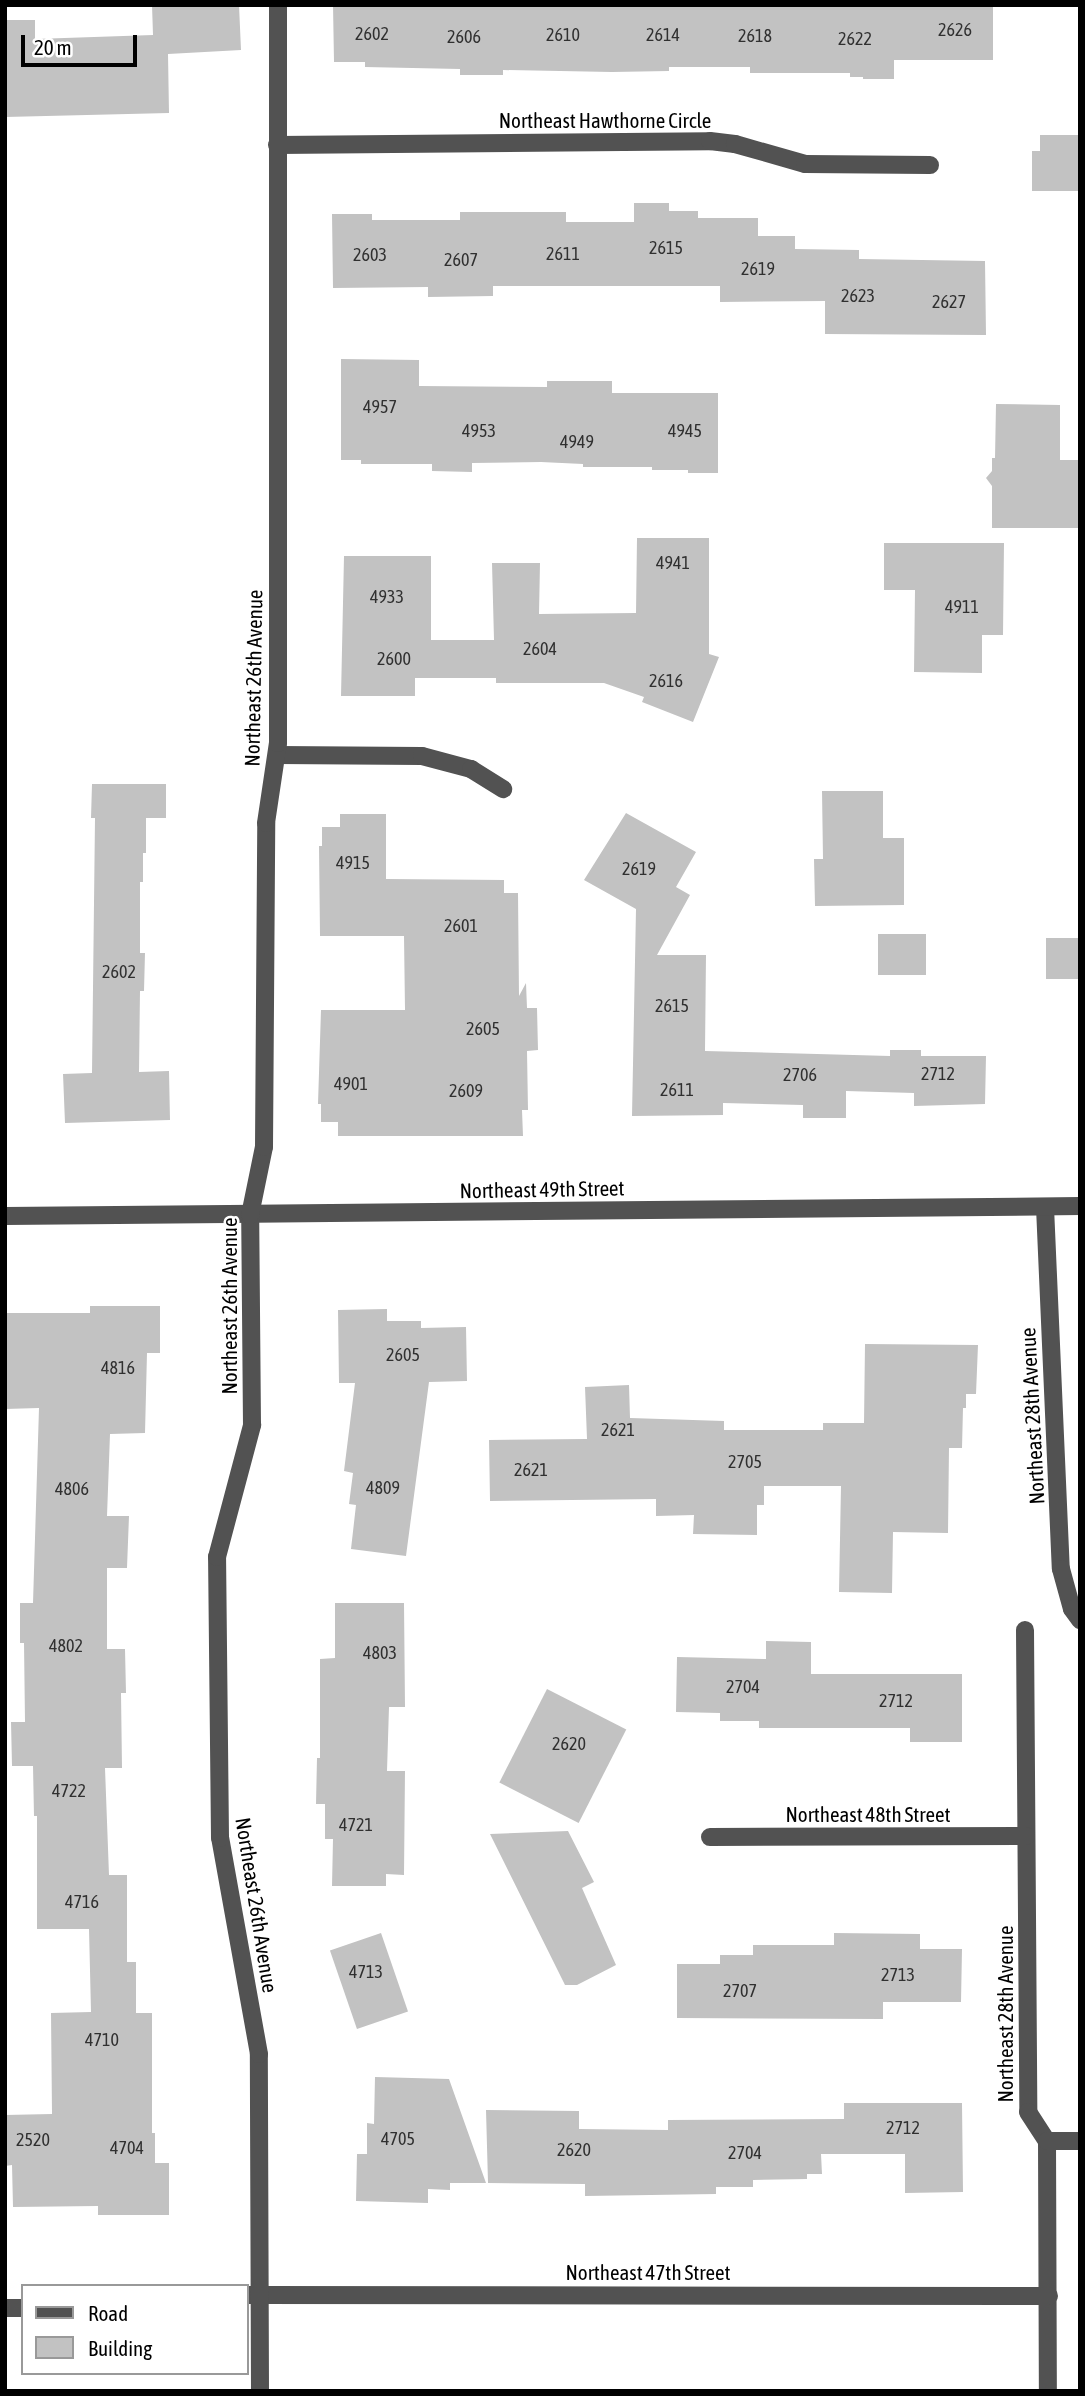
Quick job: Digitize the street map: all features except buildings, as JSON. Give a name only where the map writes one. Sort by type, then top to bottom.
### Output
[{"type":"street","name":"Northeast 26th Avenue","points":[[260,2391],[253,2294],[259,2054],[220,1838],[218,1557],[252,1425],[250,1215],[264,1147],[266,823],[278,755],[278,5]]},
{"type":"street","name":"Northeast Hawthorne Circle","points":[[277,145],[710,141],[735,144],[805,164],[930,165]]},
{"type":"street","points":[[278,755],[422,756],[471,769],[503,789]]},
{"type":"street","name":"Northeast 49th Street","points":[[5,1216],[1080,1206]]},
{"type":"street","name":"Northeast 28th Avenue","points":[[1045,1207],[1061,1569],[1072,1609],[1080,1620]]},
{"type":"street","name":"Northeast 28th Avenue","points":[[1025,1630],[1028,2112],[1048,2141]]},
{"type":"street","name":"Northeast 48th Street","points":[[710,1837],[1026,1836]]},
{"type":"street","points":[[1048,2391],[1048,2141],[1080,2141]]},
{"type":"street","name":"Northeast 47th Street","points":[[253,2294],[1049,2296]]}]
